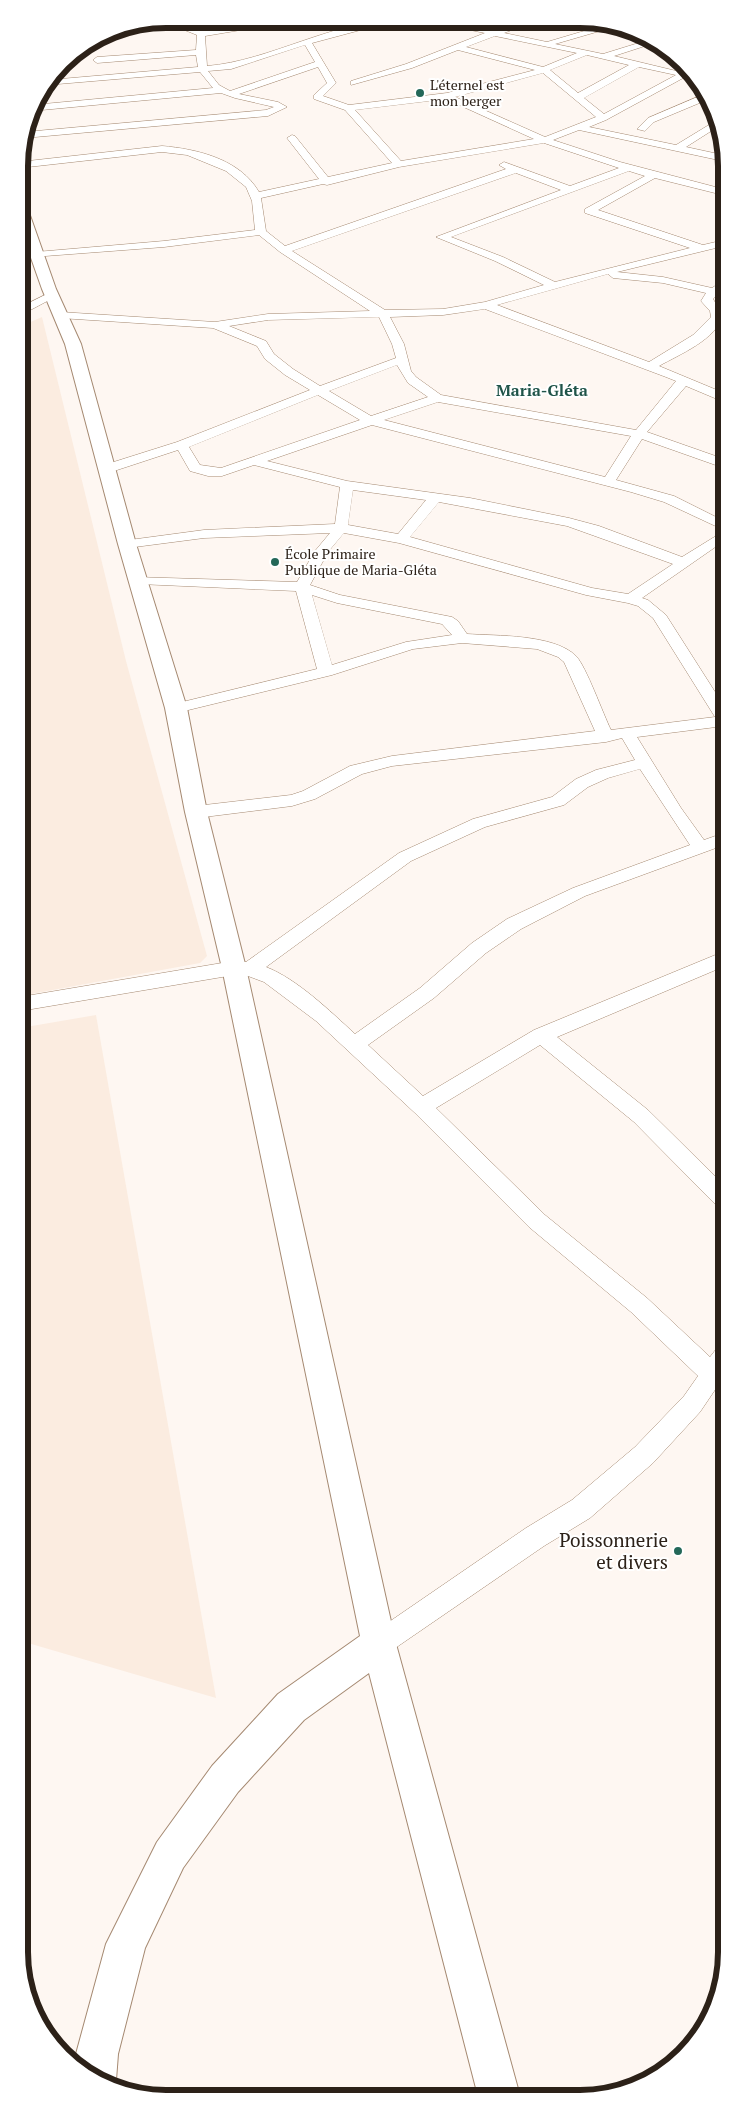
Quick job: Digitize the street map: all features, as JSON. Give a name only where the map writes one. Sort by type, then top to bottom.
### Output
[{"type":"street","points":[[186,27],[201,34],[267,27]]},
{"type":"street","points":[[302,27],[312,41],[319,64],[332,83],[317,97],[348,108],[399,164]]},
{"type":"street","points":[[41,106],[201,70],[228,67],[312,41],[367,27]]},
{"type":"street","points":[[471,27],[637,64],[680,72]]},
{"type":"street","points":[[354,83],[409,66],[511,27]]},
{"type":"street","points":[[544,44],[599,29]]},
{"type":"street","points":[[234,30],[247,36]]},
{"type":"street","points":[[201,34],[198,52],[201,70],[225,92]]},
{"type":"street","points":[[263,44],[278,51]]},
{"type":"street","points":[[602,56],[645,44]]},
{"type":"street","points":[[456,47],[544,70],[603,118]]},
{"type":"street","points":[[91,49],[116,89],[133,109]]},
{"type":"street","points":[[97,60],[198,52]]},
{"type":"street","points":[[348,108],[447,96],[520,78],[586,53]]},
{"type":"street","points":[[225,92],[319,64]]},
{"type":"street","points":[[577,98],[637,64]]},
{"type":"street","points":[[256,196],[327,182],[399,164],[544,140],[582,128],[683,75]]},
{"type":"street","points":[[61,76],[64,81]]},
{"type":"street","points":[[31,135],[268,113],[282,107],[225,92],[116,89],[64,81],[55,82]]},
{"type":"street","points":[[447,96],[490,118],[544,140],[652,176],[718,191]]},
{"type":"street","points":[[642,129],[651,120],[700,99]]},
{"type":"street","points":[[359,118],[391,104]]},
{"type":"street","points":[[678,149],[712,127]]},
{"type":"street","points":[[582,128],[717,157]]},
{"type":"street","points":[[292,138],[327,182]]},
{"type":"street","points":[[28,165],[171,149],[199,156],[231,168],[256,196],[261,232]]},
{"type":"street","points":[[474,153],[568,189]]},
{"type":"street","points":[[552,285],[499,259],[441,238],[568,189],[629,168]]},
{"type":"street","points":[[284,250],[517,170]]},
{"type":"street","points":[[652,176],[589,211],[703,248]]},
{"type":"street","points":[[28,231],[73,344],[127,544],[176,708],[196,812],[242,969],[379,1644],[497,2090]]},
{"type":"street","points":[[36,255],[261,232],[284,250],[383,314],[398,344],[405,371],[412,380],[437,398],[639,434],[718,462]]},
{"type":"street","points":[[215,325],[268,317],[443,312],[486,305],[552,285],[718,244]]},
{"type":"street","points":[[596,274],[663,280],[718,292]]},
{"type":"street","points":[[650,366],[708,329],[717,317],[717,313],[707,301],[718,292]]},
{"type":"street","points":[[28,311],[56,305],[215,325],[262,344],[269,356],[318,391],[368,420],[609,481],[669,499],[718,523]]},
{"type":"street","points":[[486,305],[650,366],[718,395]]},
{"type":"street","points":[[106,469],[182,445],[402,360]]},
{"type":"street","points":[[609,481],[639,434],[684,380]]},
{"type":"street","points":[[182,445],[191,465],[199,470],[222,472],[368,420],[437,398]]},
{"type":"street","points":[[252,461],[347,485],[489,505],[569,522],[594,529],[682,562]]},
{"type":"street","points":[[326,672],[302,587],[322,551],[341,528],[347,485]]},
{"type":"street","points":[[402,539],[435,498]]},
{"type":"street","points":[[127,544],[204,534],[341,528],[402,539],[591,592],[630,599],[643,603],[659,615],[718,710]]},
{"type":"street","points":[[630,599],[718,538]]},
{"type":"street","points":[[139,580],[302,587],[337,599],[447,620],[453,624],[462,638]]},
{"type":"street","points":[[176,708],[326,672],[411,645],[462,638],[541,646],[567,654],[606,737]]},
{"type":"street","points":[[196,812],[292,800],[310,795],[356,770],[372,765],[606,737],[718,721]]},
{"type":"street","points":[[627,734],[701,848]]},
{"type":"street","points":[[242,969],[405,857],[479,824],[558,801],[582,783],[602,774],[645,763]]},
{"type":"street","points":[[354,1045],[427,993],[479,948],[514,924],[579,892],[718,841]]},
{"type":"street","points":[[422,1107],[541,1035],[718,961]]},
{"type":"street","points":[[28,1002],[242,969],[271,977],[288,988],[422,1107],[538,1221],[639,1305],[717,1364]]},
{"type":"street","points":[[541,1035],[641,1116],[717,1192]]},
{"type":"street","points":[[96,2072],[97,2054],[126,1944],[170,1855],[225,1779],[291,1708],[379,1644],[535,1537],[581,1509],[644,1455],[692,1404],[717,1367]]},
{"type":"shaded area","points":[[42,317],[126,661],[207,956],[200,963],[28,995],[28,323]]},
{"type":"shaded area","points":[[96,1015],[216,1698],[28,1643],[28,1027]]},
{"type":"place","name":"L'éternel est mon berger","points":[[420,93]]},
{"type":"place","name":"École Primaire Publique de Maria-Gléta","points":[[275,562]]},
{"type":"place","name":"Poissonnerie et divers","points":[[678,1551]]},
{"type":"district","name":"Maria-Gléta","points":[[542,390]]}]
